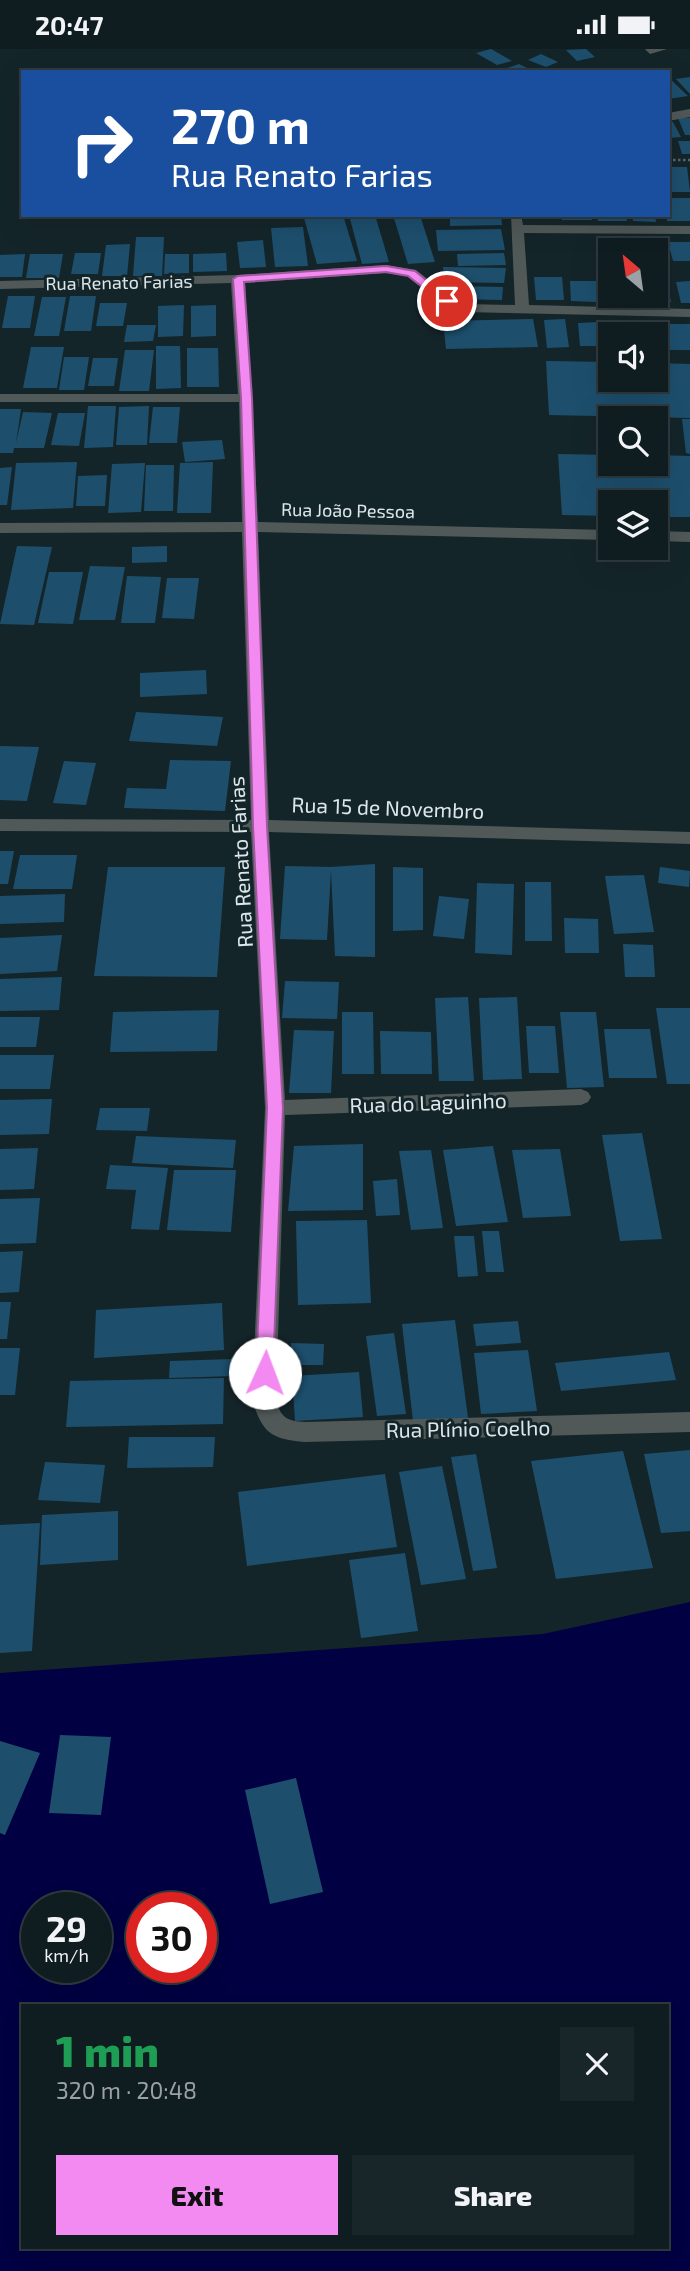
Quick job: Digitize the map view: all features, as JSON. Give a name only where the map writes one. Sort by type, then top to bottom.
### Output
[{"type":"street","points":[[650,50],[661,49]]},
{"type":"street","points":[[670,117],[690,113]]},
{"type":"street","points":[[522,309],[516,222],[690,230]]},
{"type":"street","name":"Rua Renato Farias","points":[[0,285],[238,279],[386,269],[411,273],[447,301],[462,308],[690,313]]},
{"type":"street","name":"Rua Renato Farias","points":[[238,279],[246,398],[260,826],[275,1108],[264,1400]]},
{"type":"street","points":[[0,398],[246,398]]},
{"type":"street","name":"Rua João Pessoa","points":[[0,528],[250,527],[598,535]]},
{"type":"street","points":[[668,536],[690,537]]},
{"type":"street","name":"Rua 15 de Novembro","points":[[0,825],[260,826],[690,838]]},
{"type":"street","name":"Rua do Laguinho","points":[[275,1108],[581,1097]]},
{"type":"street","name":"Rua Plínio Coelho","points":[[264,1400],[270,1417],[282,1430],[305,1432],[690,1422]]},
{"type":"path","points":[[670,160],[690,160]]},
{"type":"shaded area","points":[[690,1602],[690,2271],[0,2271],[0,1673],[543,1634]]},
{"type":"building","points":[[491,49],[512,61],[497,65],[476,53]]},
{"type":"building","points":[[586,49],[595,57],[577,61],[566,50]]},
{"type":"building","points":[[541,54],[558,62],[546,67],[528,60]]},
{"type":"building","points":[[519,64],[531,70],[501,70]]},
{"type":"building","points":[[690,77],[690,94],[676,79]]},
{"type":"building","points":[[670,79],[688,96],[670,99]]},
{"type":"building","points":[[678,118],[690,118],[690,135],[685,135]]},
{"type":"building","points":[[670,122],[673,122],[681,137],[670,138]]},
{"type":"building","points":[[678,141],[690,141],[690,154],[682,154]]},
{"type":"building","points":[[670,167],[687,167],[690,192],[670,192]]},
{"type":"building","points":[[670,198],[690,198],[690,221],[667,221],[667,217],[670,217]]},
{"type":"building","points":[[344,217],[357,261],[317,264],[304,218]]},
{"type":"building","points":[[350,217],[376,217],[389,262],[362,264]]},
{"type":"building","points":[[394,217],[421,217],[435,262],[408,264]]},
{"type":"building","points":[[450,217],[501,217],[502,225],[450,226]]},
{"type":"building","points":[[561,217],[592,217],[592,220],[562,220]]},
{"type":"building","points":[[597,217],[626,217],[627,221],[598,221]]},
{"type":"building","points":[[632,217],[655,217],[656,222],[633,221]]},
{"type":"building","points":[[303,227],[308,266],[275,267],[271,228]]},
{"type":"building","points":[[501,229],[505,250],[438,251],[436,230]]},
{"type":"building","points":[[136,237],[164,237],[162,276],[133,276]]},
{"type":"building","points":[[263,240],[266,267],[240,268],[237,242]]},
{"type":"building","points":[[668,242],[690,242],[690,261],[673,261]]},
{"type":"building","points":[[130,244],[127,276],[102,276],[106,245]]},
{"type":"building","points":[[75,253],[101,253],[98,274],[71,274]]},
{"type":"building","points":[[226,253],[227,271],[193,272],[193,254]]},
{"type":"building","points":[[504,253],[506,265],[458,266],[457,254]]},
{"type":"building","points":[[25,254],[22,277],[0,277],[0,255]]},
{"type":"building","points":[[30,254],[63,254],[59,278],[26,278]]},
{"type":"building","points":[[165,254],[189,254],[189,273],[164,274]]},
{"type":"building","points":[[443,267],[506,268],[504,283],[444,282]]},
{"type":"building","points":[[534,277],[562,277],[564,300],[536,300]]},
{"type":"building","points":[[570,281],[596,281],[597,302],[571,301]]},
{"type":"building","points":[[690,281],[690,303],[681,303],[676,282]]},
{"type":"building","points":[[456,286],[503,287],[502,300],[456,299]]},
{"type":"building","points":[[8,296],[35,296],[30,328],[2,328]]},
{"type":"building","points":[[70,296],[96,296],[91,331],[64,331]]},
{"type":"building","points":[[42,297],[66,297],[59,336],[34,336]]},
{"type":"building","points":[[100,303],[127,303],[123,326],[96,326]]},
{"type":"building","points":[[184,305],[183,336],[158,337],[158,306]]},
{"type":"building","points":[[216,305],[216,336],[191,337],[191,306]]},
{"type":"building","points":[[533,319],[538,347],[446,349],[443,321]]},
{"type":"building","points":[[565,319],[569,347],[547,348],[544,320]]},
{"type":"building","points":[[598,322],[598,346],[580,346],[578,323]]},
{"type":"building","points":[[668,324],[690,324],[690,350],[668,350]]},
{"type":"building","points":[[127,325],[156,325],[153,341],[124,342]]},
{"type":"building","points":[[156,346],[180,346],[181,388],[156,389]]},
{"type":"building","points":[[31,347],[64,347],[57,388],[23,388]]},
{"type":"building","points":[[187,348],[218,348],[219,387],[187,387]]},
{"type":"building","points":[[125,350],[154,350],[149,391],[119,391]]},
{"type":"building","points":[[64,357],[89,357],[84,390],[59,390]]},
{"type":"building","points":[[93,358],[118,358],[114,386],[88,386]]},
{"type":"building","points":[[546,361],[598,362],[598,392],[668,392],[668,363],[690,364],[690,418],[668,418],[668,406],[598,406],[598,416],[549,415]]},
{"type":"building","points":[[88,406],[116,406],[113,447],[84,448]]},
{"type":"building","points":[[149,406],[147,445],[116,445],[119,407]]},
{"type":"building","points":[[153,407],[180,407],[177,443],[149,443]]},
{"type":"building","points":[[0,409],[21,409],[16,443],[23,412],[52,413],[44,448],[14,448],[13,453],[0,453]]},
{"type":"building","points":[[58,413],[85,413],[79,446],[51,445]]},
{"type":"building","points":[[682,419],[690,419],[690,454],[686,453]]},
{"type":"building","points":[[222,440],[225,459],[185,462],[182,442]]},
{"type":"building","points":[[558,454],[598,455],[598,476],[668,476],[668,455],[690,456],[690,517],[668,517],[668,490],[598,490],[598,516],[562,515]]},
{"type":"building","points":[[77,462],[73,508],[11,510],[16,463]]},
{"type":"building","points":[[213,462],[211,513],[177,513],[180,463]]},
{"type":"building","points":[[145,463],[141,512],[108,513],[112,464]]},
{"type":"building","points":[[146,465],[174,465],[173,511],[144,511]]},
{"type":"building","points":[[12,467],[7,505],[0,505],[0,468]]},
{"type":"building","points":[[107,475],[105,506],[76,506],[78,476]]},
{"type":"building","points":[[17,546],[52,547],[34,625],[0,624]]},
{"type":"building","points":[[167,546],[167,562],[132,563],[132,547]]},
{"type":"building","points":[[90,566],[125,567],[115,620],[79,620]]},
{"type":"building","points":[[49,572],[83,572],[73,624],[38,623]]},
{"type":"building","points":[[127,576],[161,577],[155,623],[121,623]]},
{"type":"building","points":[[167,578],[199,578],[194,619],[162,618]]},
{"type":"building","points":[[206,670],[207,694],[140,697],[140,673]]},
{"type":"building","points":[[136,712],[223,717],[217,746],[129,741]]},
{"type":"building","points":[[0,746],[39,747],[27,801],[0,800]]},
{"type":"building","points":[[170,760],[231,761],[225,811],[124,808],[127,788],[166,789]]},
{"type":"building","points":[[64,761],[96,763],[86,805],[53,803]]},
{"type":"building","points":[[0,851],[14,851],[8,884],[0,884]]},
{"type":"building","points":[[20,855],[77,855],[72,889],[13,889]]},
{"type":"building","points":[[375,864],[375,957],[335,956],[331,871],[327,940],[280,939],[285,866]]},
{"type":"building","points":[[108,867],[225,867],[217,977],[94,976]]},
{"type":"building","points":[[393,867],[423,868],[423,930],[393,931]]},
{"type":"building","points":[[660,867],[690,871],[689,887],[658,883]]},
{"type":"building","points":[[644,875],[654,932],[614,934],[605,876]]},
{"type":"building","points":[[525,882],[551,882],[552,941],[525,941]]},
{"type":"building","points":[[477,883],[514,884],[512,955],[475,953]]},
{"type":"building","points":[[65,894],[64,922],[0,924],[0,896]]},
{"type":"building","points":[[439,896],[469,899],[464,939],[433,936]]},
{"type":"building","points":[[564,918],[598,919],[599,953],[565,953]]},
{"type":"building","points":[[62,935],[57,971],[0,974],[0,938]]},
{"type":"building","points":[[623,944],[653,945],[655,977],[625,977]]},
{"type":"building","points":[[62,977],[59,1010],[0,1011],[0,979]]},
{"type":"building","points":[[285,981],[339,982],[337,1019],[282,1018]]},
{"type":"building","points":[[468,997],[474,1081],[439,1081],[435,998]]},
{"type":"building","points":[[517,997],[522,1079],[483,1080],[479,998]]},
{"type":"building","points":[[656,1008],[690,1008],[690,1084],[667,1084]]},
{"type":"building","points":[[219,1010],[217,1051],[110,1052],[113,1012]]},
{"type":"building","points":[[342,1012],[373,1012],[374,1074],[342,1074]]},
{"type":"building","points":[[560,1012],[596,1012],[604,1087],[567,1088]]},
{"type":"building","points":[[0,1017],[40,1017],[36,1047],[0,1047]]},
{"type":"building","points":[[526,1026],[555,1026],[559,1073],[529,1073]]},
{"type":"building","points":[[604,1029],[650,1029],[657,1078],[609,1078]]},
{"type":"building","points":[[294,1030],[334,1031],[331,1093],[289,1093]]},
{"type":"building","points":[[380,1031],[431,1032],[432,1074],[381,1074]]},
{"type":"building","points":[[0,1055],[54,1055],[50,1089],[0,1089]]},
{"type":"building","points":[[52,1099],[49,1134],[0,1135],[0,1100]]},
{"type":"building","points":[[100,1108],[150,1108],[147,1131],[96,1130]]},
{"type":"building","points":[[642,1133],[662,1239],[620,1241],[602,1135]]},
{"type":"building","points":[[136,1136],[236,1140],[233,1168],[132,1163]]},
{"type":"building","points":[[363,1144],[363,1210],[288,1211],[294,1146]]},
{"type":"building","points":[[493,1146],[508,1222],[456,1226],[443,1150]]},
{"type":"building","points":[[38,1148],[34,1189],[0,1190],[0,1149]]},
{"type":"building","points":[[560,1149],[571,1216],[523,1218],[512,1150]]},
{"type":"building","points":[[431,1150],[443,1228],[411,1230],[399,1151]]},
{"type":"building","points":[[110,1165],[168,1168],[159,1230],[131,1229],[136,1190],[106,1189]]},
{"type":"building","points":[[174,1170],[236,1170],[231,1232],[167,1230]]},
{"type":"building","points":[[397,1179],[400,1215],[376,1216],[373,1181]]},
{"type":"building","points":[[40,1198],[36,1243],[0,1244],[0,1199]]},
{"type":"building","points":[[367,1220],[371,1303],[298,1305],[296,1221]]},
{"type":"building","points":[[482,1231],[499,1231],[504,1272],[486,1272]]},
{"type":"building","points":[[454,1236],[474,1236],[478,1276],[458,1277]]},
{"type":"building","points":[[23,1251],[19,1292],[0,1293],[0,1252]]},
{"type":"building","points":[[0,1302],[11,1302],[7,1339],[0,1339]]},
{"type":"building","points":[[222,1303],[224,1350],[94,1358],[96,1310]]},
{"type":"building","points":[[455,1320],[468,1418],[413,1421],[402,1324]]},
{"type":"building","points":[[518,1321],[521,1343],[476,1346],[473,1324]]},
{"type":"building","points":[[394,1333],[406,1414],[377,1416],[366,1336]]},
{"type":"building","points":[[291,1343],[324,1344],[323,1365],[291,1365]]},
{"type":"building","points":[[0,1348],[20,1348],[15,1395],[0,1395]]},
{"type":"building","points":[[528,1350],[537,1411],[481,1414],[474,1353]]},
{"type":"building","points":[[669,1352],[676,1380],[561,1391],[555,1363]]},
{"type":"building","points":[[234,1359],[234,1376],[169,1378],[170,1361]]},
{"type":"building","points":[[359,1372],[363,1417],[295,1421],[292,1376]]},
{"type":"building","points":[[224,1378],[223,1424],[66,1427],[70,1381]]},
{"type":"building","points":[[129,1437],[215,1437],[213,1467],[127,1468]]},
{"type":"building","points":[[690,1450],[690,1531],[661,1533],[644,1454]]},
{"type":"building","points":[[623,1451],[653,1568],[556,1579],[531,1461]]},
{"type":"building","points":[[476,1454],[497,1568],[473,1571],[451,1457]]},
{"type":"building","points":[[45,1462],[105,1465],[100,1503],[38,1500]]},
{"type":"building","points":[[442,1466],[466,1579],[421,1585],[399,1472]]},
{"type":"building","points":[[385,1474],[397,1547],[247,1566],[238,1492]]},
{"type":"building","points":[[118,1511],[118,1560],[40,1565],[42,1515]]},
{"type":"building","points":[[40,1523],[32,1651],[0,1653],[0,1525]]},
{"type":"building","points":[[405,1553],[418,1631],[361,1638],[349,1560]]},
{"type":"building","points":[[60,1735],[111,1737],[101,1815],[49,1813]]},
{"type":"building","points":[[0,1741],[40,1753],[5,1835],[0,1833]]},
{"type":"building","points":[[296,1778],[323,1892],[270,1904],[245,1790]]},
{"type":"route","points":[[265,1373],[275,1108],[260,826],[246,398],[238,279],[386,269],[411,273],[447,301]]}]
